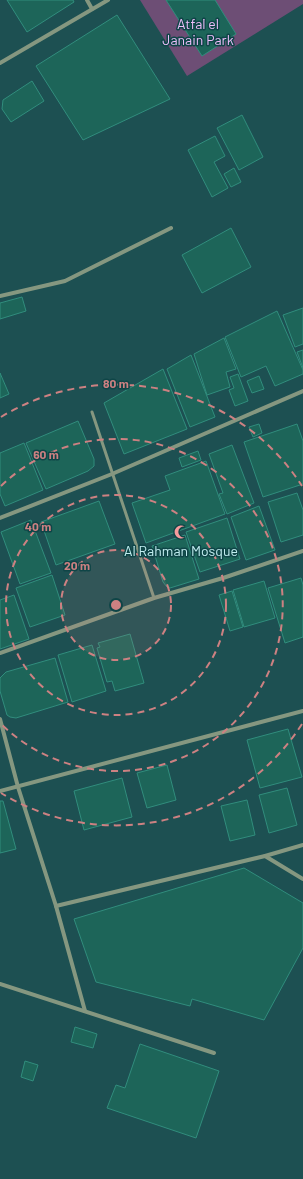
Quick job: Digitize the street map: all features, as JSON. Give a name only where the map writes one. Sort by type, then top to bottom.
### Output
[{"type":"street","points":[[87,0],[92,9]]},
{"type":"street","points":[[0,63],[108,0]]},
{"type":"street","points":[[0,296],[65,281],[171,228]]},
{"type":"street","points":[[0,518],[112,474],[303,391]]},
{"type":"street","points":[[0,653],[154,598],[223,578],[303,551]]},
{"type":"street","points":[[0,791],[303,711]]},
{"type":"street","points":[[0,718],[18,787],[56,906],[85,1011]]},
{"type":"street","points":[[56,906],[265,856],[303,844]]},
{"type":"street","points":[[265,856],[303,879]]},
{"type":"street","points":[[0,984],[214,1053]]},
{"type":"lane","points":[[92,412],[154,598]]},
{"type":"green space","name":"Atfal el Janain Park","points":[[140,0],[303,0],[303,4],[187,76]]},
{"type":"building","points":[[7,0],[73,0],[74,2],[27,32]]},
{"type":"building","points":[[166,0],[215,0],[236,34],[202,56]]},
{"type":"building","points":[[117,15],[170,99],[83,140],[36,66]]},
{"type":"building","points":[[32,81],[44,101],[11,122],[2,109],[3,100]]},
{"type":"building","points":[[242,115],[263,157],[239,170],[217,128]]},
{"type":"building","points":[[215,136],[225,156],[214,162],[228,188],[212,197],[188,150]]},
{"type":"building","points":[[234,168],[241,182],[231,187],[224,174]]},
{"type":"building","points":[[231,228],[251,267],[202,293],[182,255]]},
{"type":"building","points":[[22,297],[26,311],[0,319],[0,303]]},
{"type":"building","points":[[303,308],[303,344],[295,347],[283,315]]},
{"type":"building","points":[[277,311],[303,370],[303,374],[275,386],[266,366],[241,377],[225,337]]},
{"type":"building","points":[[224,338],[236,369],[226,372],[230,387],[207,395],[194,354]]},
{"type":"building","points":[[303,350],[303,368],[297,352]]},
{"type":"building","points":[[191,355],[215,417],[190,427],[167,369]]},
{"type":"building","points":[[163,369],[187,429],[124,454],[104,403]]},
{"type":"building","points":[[0,373],[9,394],[0,398]]},
{"type":"building","points":[[238,374],[248,401],[235,406],[229,390],[234,388],[230,377]]},
{"type":"building","points":[[259,376],[264,389],[252,393],[247,381]]},
{"type":"building","points":[[78,421],[94,459],[94,466],[88,471],[46,489],[26,443]]},
{"type":"building","points":[[259,424],[262,433],[253,437],[249,427]]},
{"type":"building","points":[[297,424],[303,441],[303,484],[263,497],[244,442]]},
{"type":"building","points":[[24,443],[43,490],[5,506],[0,494],[0,453]]},
{"type":"building","points":[[232,445],[254,503],[227,514],[219,494],[223,493],[209,454]]},
{"type":"building","points":[[198,451],[201,460],[182,467],[179,458]]},
{"type":"building","points":[[206,461],[225,514],[146,543],[132,503],[170,490],[165,476]]},
{"type":"building","points":[[297,493],[303,510],[303,535],[281,542],[268,502]]},
{"type":"building","points":[[99,501],[115,544],[56,565],[41,522]]},
{"type":"building","points":[[259,506],[275,550],[246,560],[231,517]]},
{"type":"building","points":[[227,518],[240,559],[200,572],[186,532]]},
{"type":"building","points":[[31,520],[51,573],[20,584],[1,532]]},
{"type":"building","points":[[185,535],[199,579],[170,588],[163,582],[152,546]]},
{"type":"building","points":[[52,575],[65,615],[30,627],[16,588]]},
{"type":"building","points":[[301,578],[303,585],[303,637],[285,643],[268,588]]},
{"type":"building","points":[[264,581],[275,618],[244,627],[233,590]]},
{"type":"building","points":[[232,591],[243,627],[230,631],[219,595]]},
{"type":"building","points":[[14,595],[29,639],[0,649],[0,600]]},
{"type":"building","points":[[130,634],[144,683],[115,691],[112,681],[107,682],[97,648],[100,647],[98,643]]},
{"type":"building","points":[[92,645],[106,691],[72,702],[58,655]]},
{"type":"building","points":[[55,658],[68,702],[16,718],[7,715],[0,691],[0,678],[6,672]]},
{"type":"building","points":[[288,729],[302,777],[260,788],[247,740]]},
{"type":"building","points":[[167,765],[176,800],[147,808],[137,773]]},
{"type":"building","points":[[122,778],[132,817],[84,830],[74,791]]},
{"type":"building","points":[[287,788],[297,825],[269,833],[259,795]]},
{"type":"building","points":[[247,800],[255,835],[230,841],[221,806]]},
{"type":"building","points":[[0,801],[3,801],[16,849],[0,853]]},
{"type":"building","points":[[244,868],[303,903],[303,948],[264,1020],[192,999],[190,1006],[96,982],[74,919]]},
{"type":"building","points":[[75,1027],[97,1034],[93,1048],[71,1042]]},
{"type":"building","points":[[140,1044],[219,1071],[196,1138],[107,1108],[116,1085],[125,1088]]},
{"type":"building","points":[[25,1061],[38,1065],[33,1081],[21,1077]]},
{"type":"place","name":"Al Rahman Mosque","points":[[181,532]]}]
